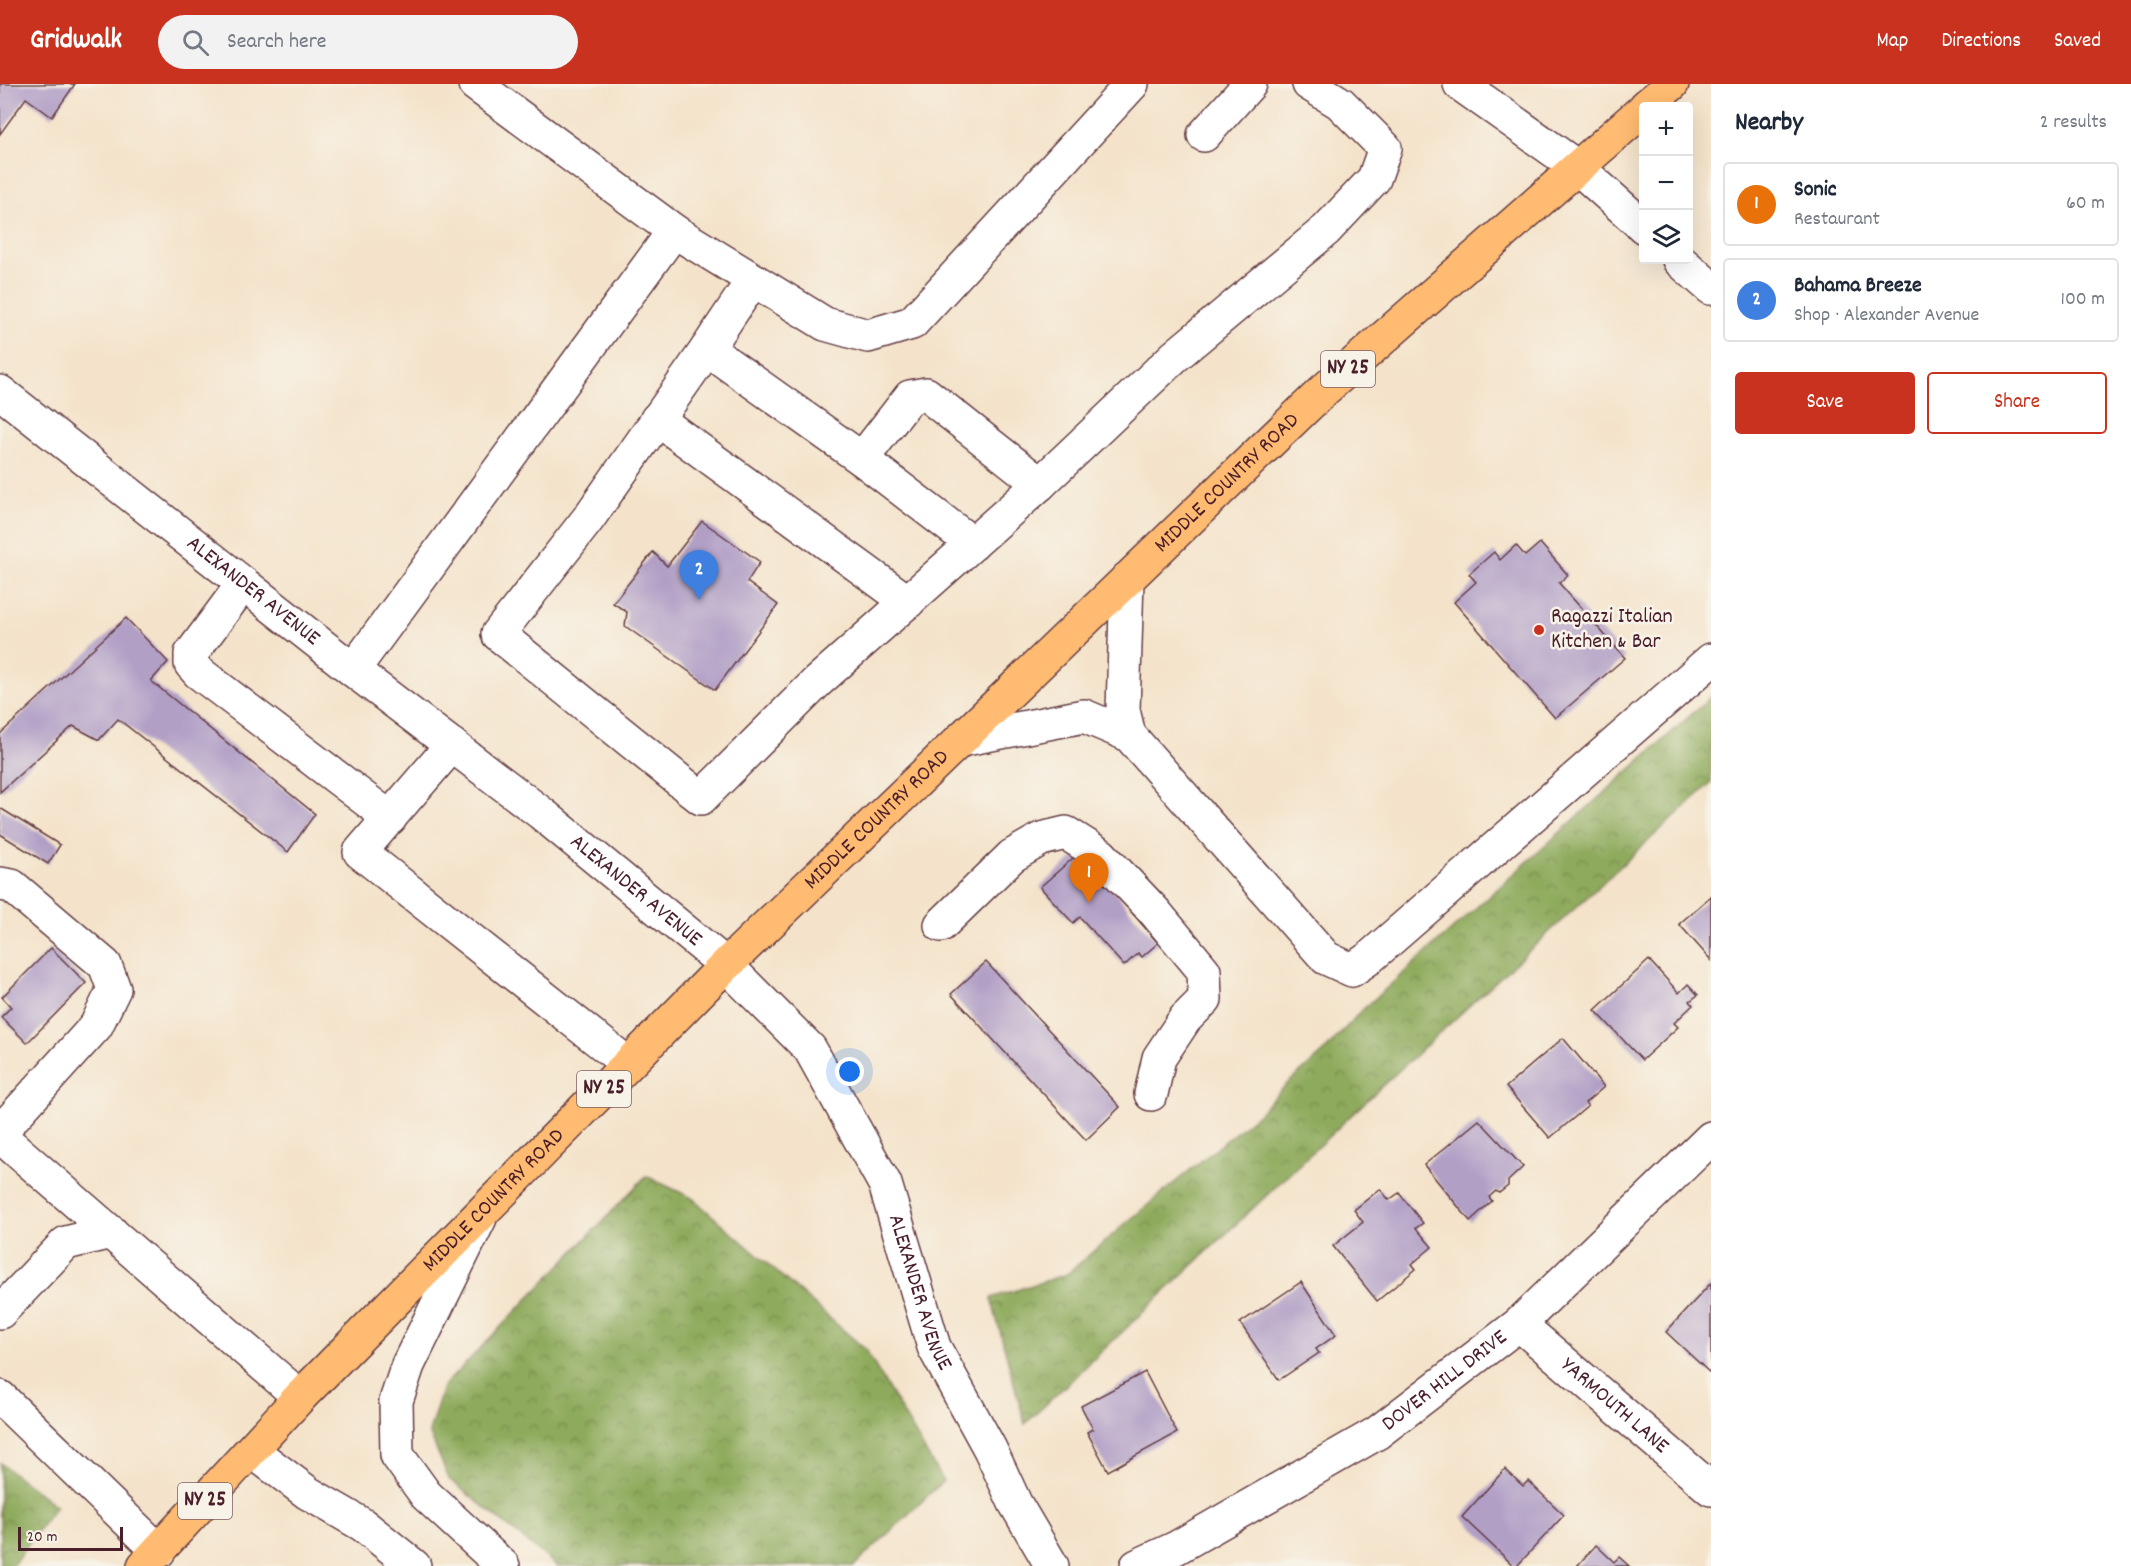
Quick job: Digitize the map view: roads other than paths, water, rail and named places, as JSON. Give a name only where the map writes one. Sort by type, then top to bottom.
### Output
[{"type":"main road","name":"MIDDLE COUNTRY ROAD","points":[[1652,102],[1672,84]]},
{"type":"main road","name":"MIDDLE COUNTRY ROAD","points":[[152,1558],[300,1397],[726,965],[1323,391],[1639,113]]},
{"type":"street","points":[[476,84],[674,231],[825,324],[868,336],[912,323],[1132,84]]},
{"type":"street","points":[[1204,135],[1250,84]]},
{"type":"street","points":[[753,279],[588,519],[498,634],[701,798],[817,682],[1040,484],[1174,357],[1326,230],[1374,179],[1385,148],[1340,103],[1309,84]]},
{"type":"street","points":[[1460,84],[1577,167],[1639,223]]},
{"type":"street","points":[[353,670],[674,231]]},
{"type":"street","points":[[1684,264],[1711,288]]},
{"type":"street","points":[[707,349],[862,459],[973,544]]},
{"type":"street","name":"ALEXANDER AVENUE","points":[[0,392],[353,670],[541,813],[726,965],[810,1049],[885,1184],[934,1347],[990,1449],[1016,1503],[1052,1566]]},
{"type":"street","points":[[862,459],[910,397],[926,394],[1040,484]]},
{"type":"street","points":[[657,419],[908,602]]},
{"type":"street","points":[[1127,579],[1123,710],[1129,735]]},
{"type":"street","points":[[243,584],[191,654],[191,664],[198,672],[390,818]]},
{"type":"street","points":[[960,740],[1084,716],[1129,735],[1326,958],[1352,970],[1368,959],[1711,660]]},
{"type":"street","points":[[452,745],[360,852],[628,1064]]},
{"type":"street","points":[[941,925],[1012,856],[1041,839],[1066,832],[1101,855],[1155,912],[1204,971],[1205,999],[1185,1019],[1160,1058],[1151,1094]]},
{"type":"street","points":[[0,884],[12,886],[105,965],[114,989],[96,1026],[0,1134],[300,1397]]},
{"type":"street","name":"DOVER HILL DRIVE","points":[[1137,1566],[1176,1548],[1377,1433],[1519,1324],[1711,1138]]},
{"type":"street","points":[[482,1213],[408,1365],[396,1401],[398,1455],[426,1495],[503,1566]]},
{"type":"street","points":[[0,1312],[66,1243],[111,1232]]},
{"type":"street","name":"YARMOUTH LANE","points":[[1519,1324],[1711,1489]]},
{"type":"street","points":[[0,1397],[152,1558]]},
{"type":"street","points":[[252,1451],[308,1493],[363,1525],[414,1566]]},
{"type":"place","name":"Bahama Breeze","points":[[699,600]]},
{"type":"place","name":"Ragazzi Italian Kitchen & Bar","points":[[1539,630]]},
{"type":"place","name":"Sonic","points":[[1089,903]]}]
